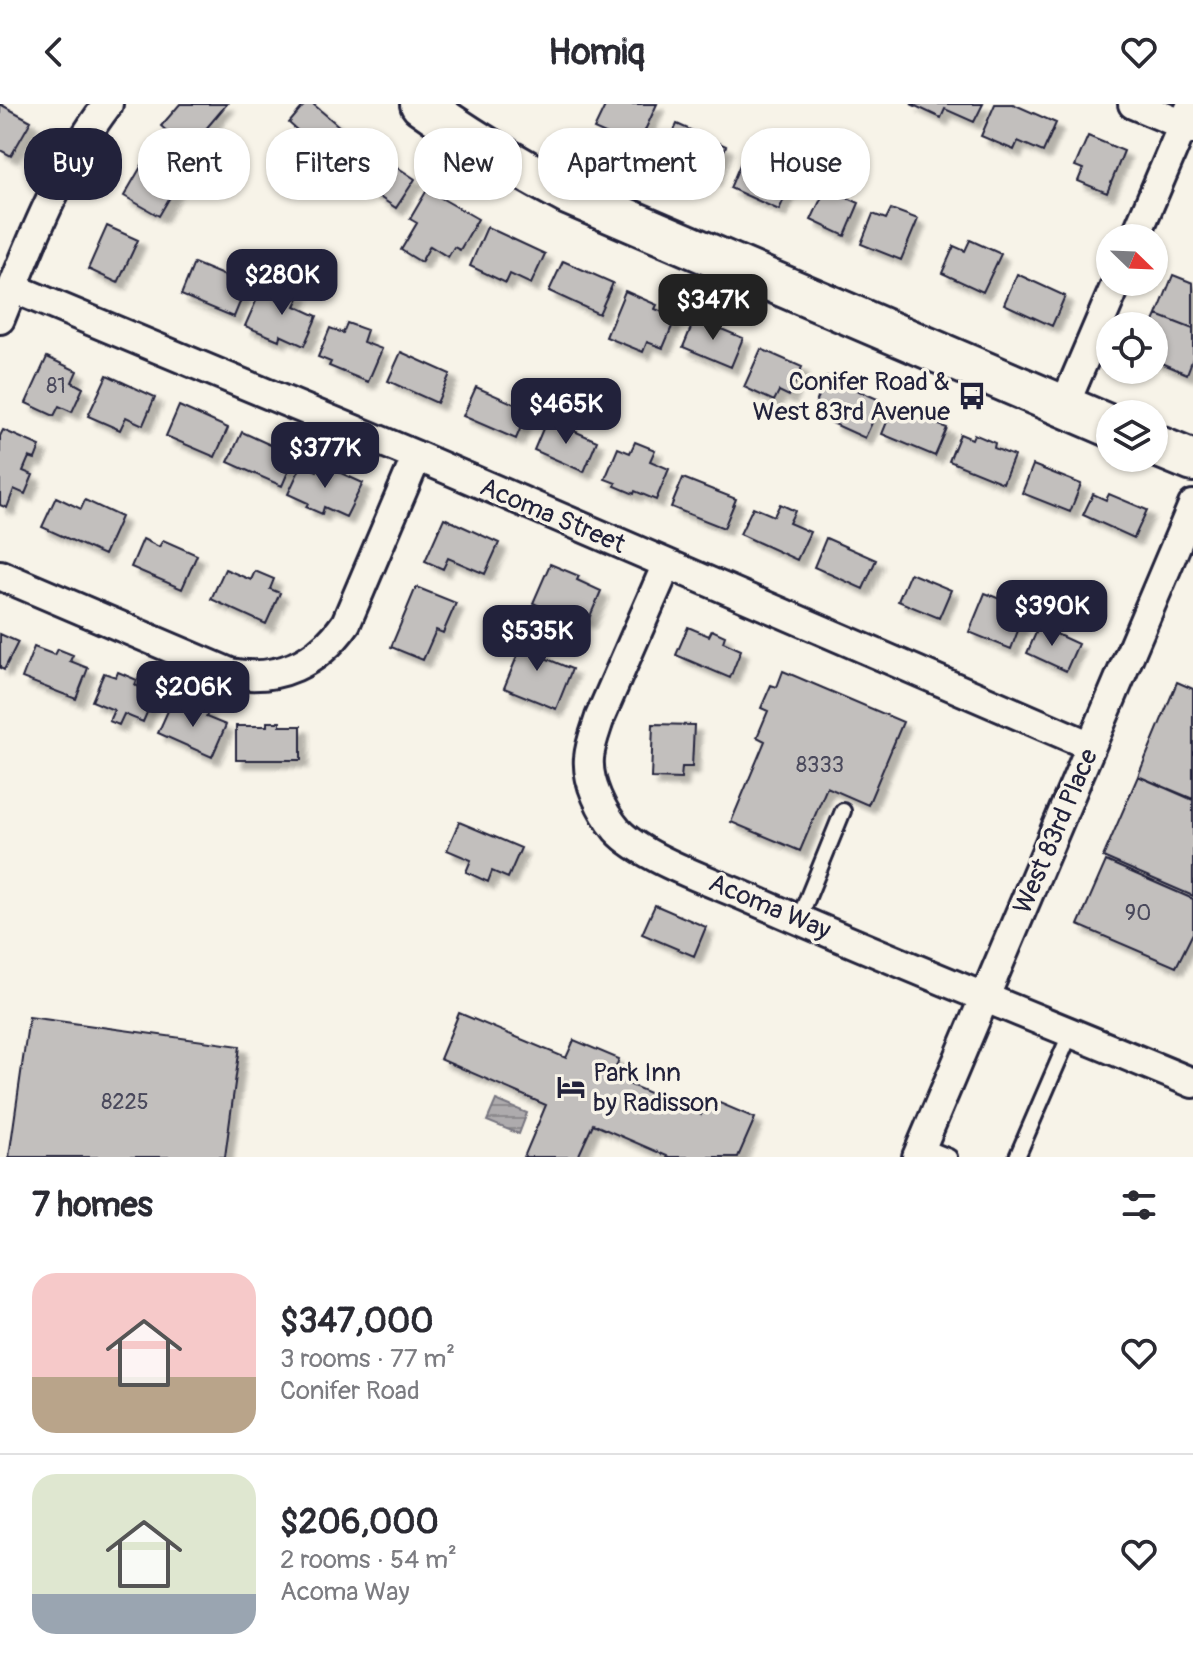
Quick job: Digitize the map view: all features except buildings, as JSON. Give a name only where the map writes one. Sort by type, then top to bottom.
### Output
[{"type":"street","points":[[0,319],[35,233],[71,159],[108,104]]},
{"type":"street","points":[[421,104],[455,129],[568,194],[1096,420]]},
{"type":"street","points":[[1133,104],[1190,120],[1142,224]]},
{"type":"street","name":"Acoma Street","points":[[13,288],[417,456],[1091,746]]},
{"type":"street","points":[[1064,406],[1111,296]]},
{"type":"street","points":[[1168,451],[1193,461]]},
{"type":"street","points":[[0,575],[230,673],[247,676],[277,673],[291,669],[321,652],[346,623],[417,456]]},
{"type":"street","name":"West 83rd Place","points":[[919,1152],[1193,505]]},
{"type":"street","name":"Acoma Way","points":[[667,564],[600,717],[589,758],[590,773],[601,807],[618,831],[658,858],[1193,1083]]},
{"type":"lane","points":[[799,919],[843,811]]},
{"type":"lane","points":[[1017,1157],[1071,1032]]},
{"type":"lane","points":[[919,1152],[949,1157]]},
{"type":"shaded area","points":[[496,1100],[527,1113],[519,1134],[487,1121]]},
{"type":"place","name":"Conifer Road & West 83rd Avenue","points":[[972,396]]},
{"type":"place","name":"Park Inn by Radisson","points":[[571,1087]]}]
